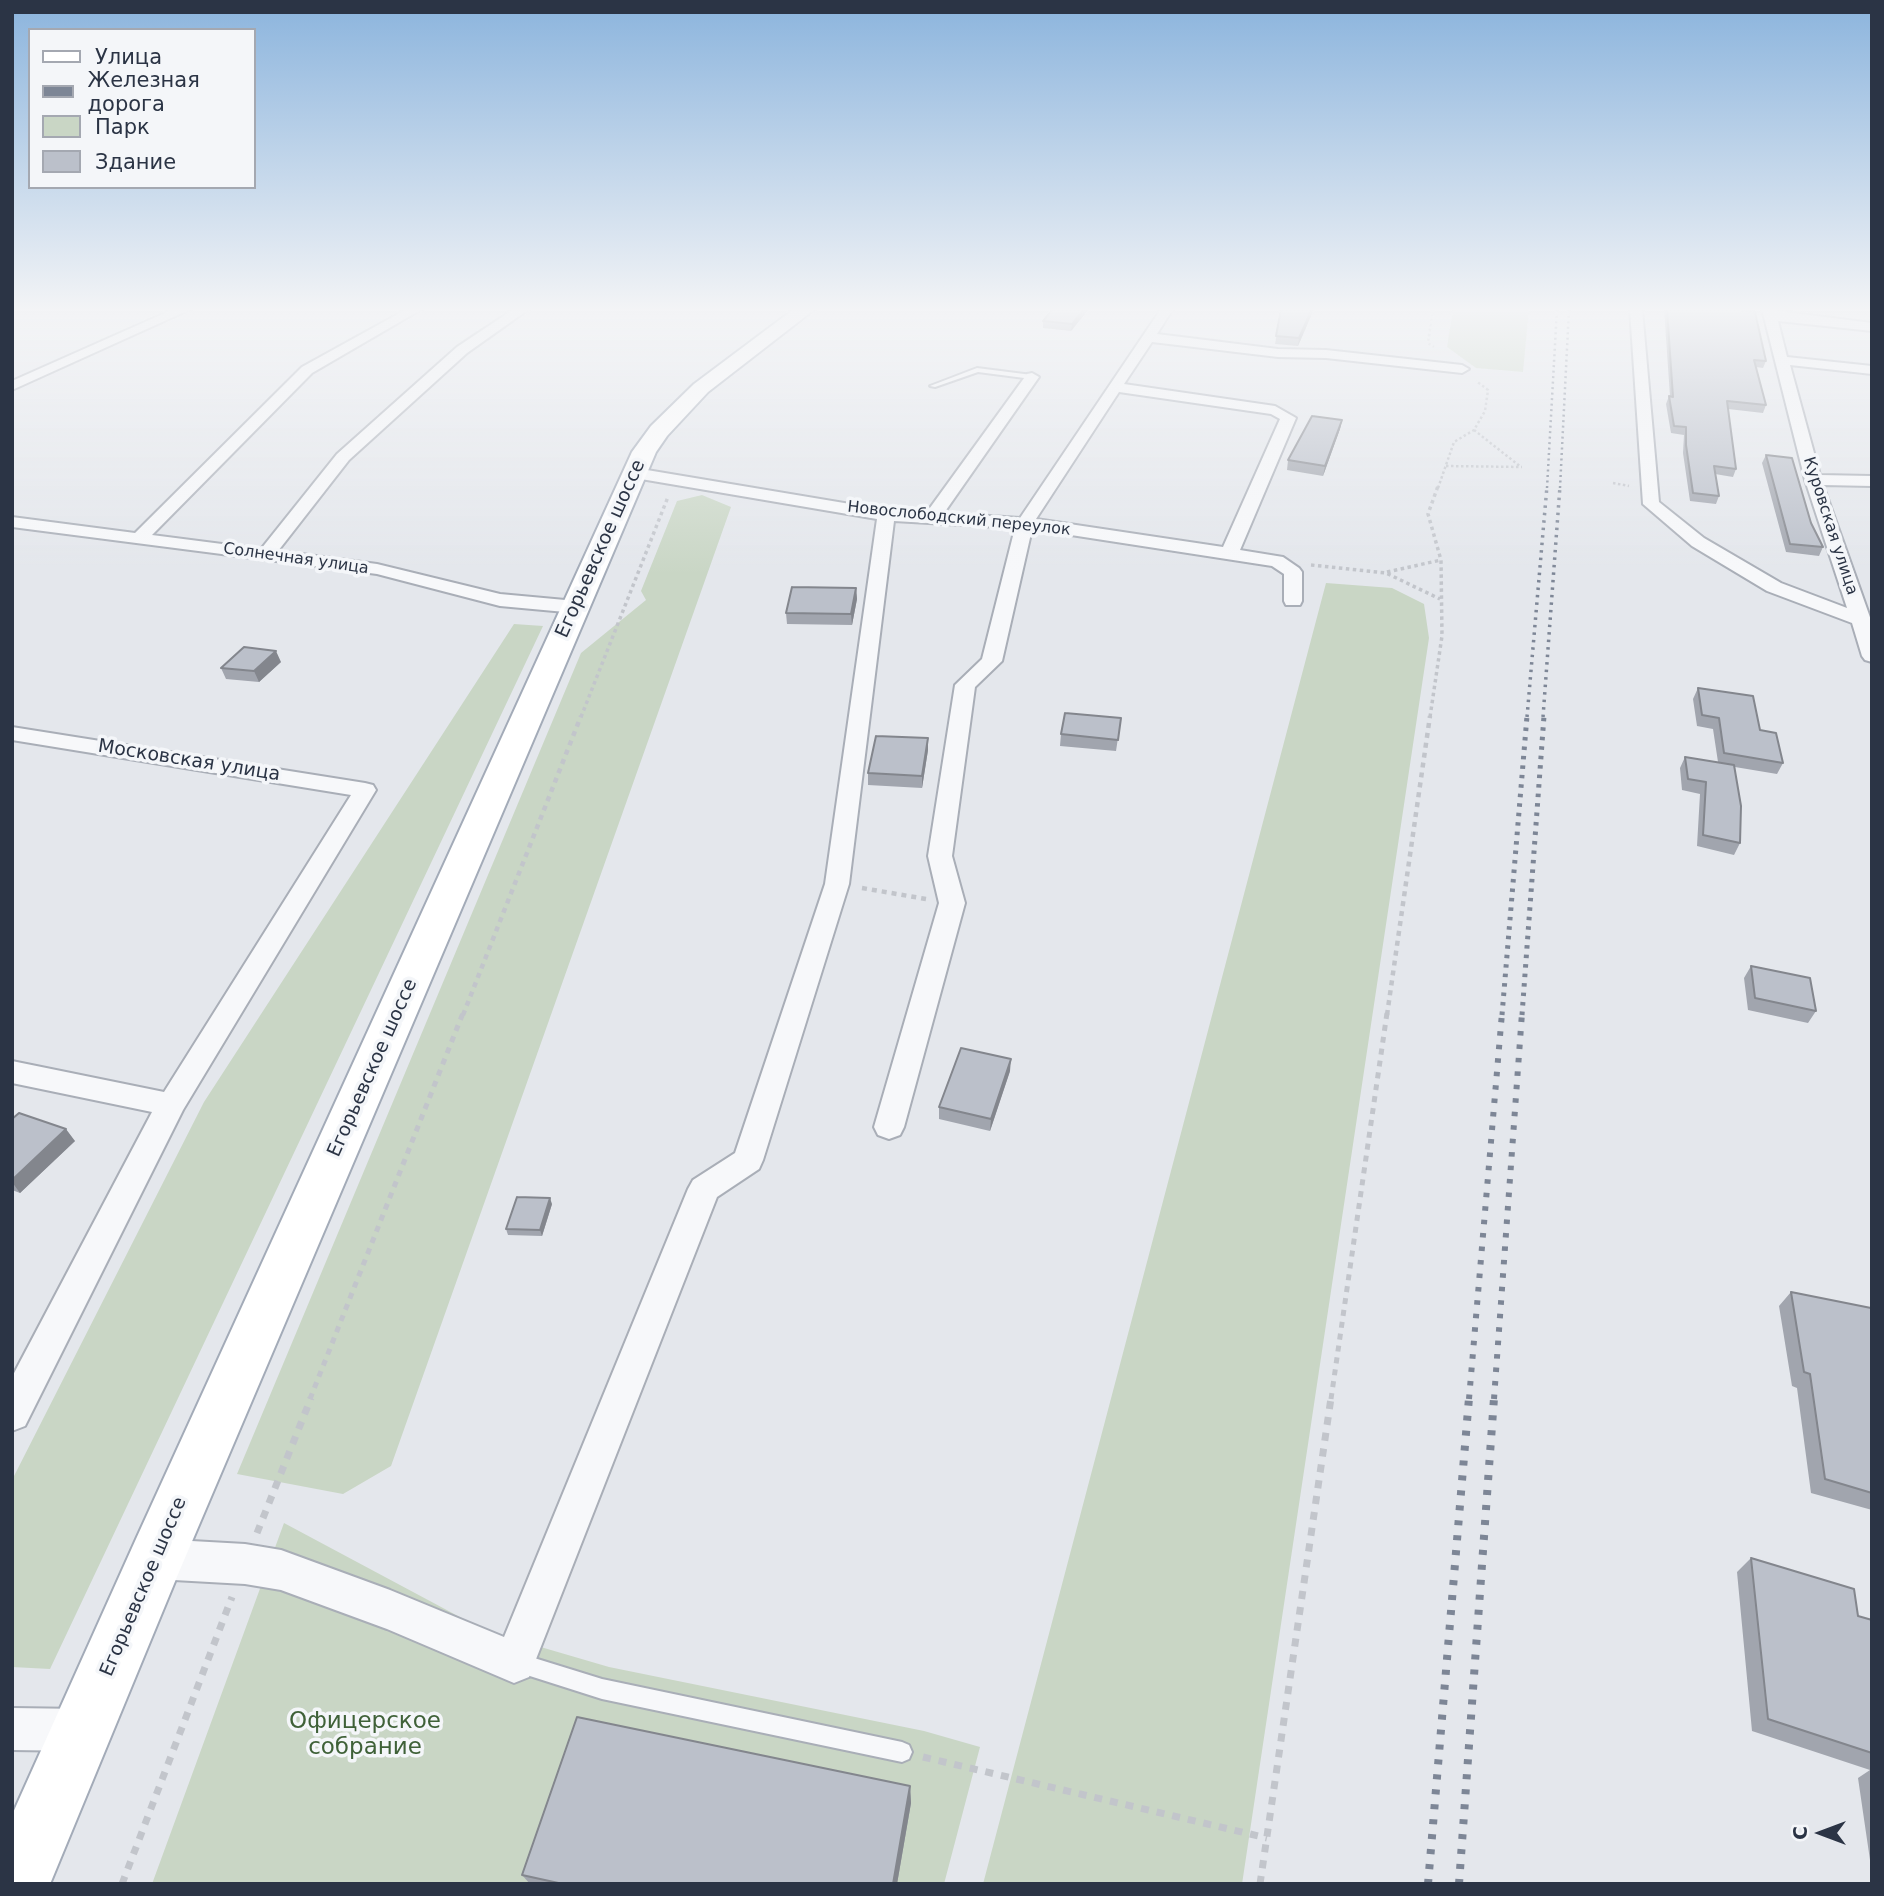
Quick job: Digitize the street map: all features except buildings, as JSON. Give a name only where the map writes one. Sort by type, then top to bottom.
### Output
[{"type":"main road","name":"Егорьевское шоссе","points":[[16,1884],[156,1559],[576,607],[646,475],[651,441],[692,397]]},
{"type":"street","points":[[138,539],[280,397]]},
{"type":"street","points":[[266,554],[344,457],[410,397]]},
{"type":"street","points":[[932,518],[1017,397]]},
{"type":"street","points":[[889,1127],[952,903],[940,856],[965,685],[992,661],[1025,523],[1109,397]]},
{"type":"street","points":[[1188,397],[1275,410],[1288,418],[1229,554]]},
{"type":"street","points":[[1643,397],[1651,504],[1698,542],[1774,586],[1863,611],[1872,656]]},
{"type":"street","name":"Куровская улица","points":[[1791,397],[1814,480],[1863,611]]},
{"type":"street","name":"Новослободский переулок","points":[[646,475],[886,514],[1025,523],[1277,561]]},
{"type":"street","points":[[1814,480],[1872,481]]},
{"type":"street","points":[[156,1559],[245,1564],[293,1574],[390,1610],[514,1662],[704,1189],[748,1160],[837,884],[886,514]]},
{"type":"street","name":"Солнечная улица","points":[[12,522],[394,572],[500,600],[576,607]]},
{"type":"street","points":[[1277,561],[1293,572],[1293,601]]},
{"type":"street","name":"Московская улица","points":[[12,733],[365,790],[171,1105]]},
{"type":"street","points":[[12,1072],[171,1105],[12,1414]]},
{"type":"street","points":[[12,1729],[82,1730]]},
{"type":"lane","points":[[514,1662],[602,1689],[902,1752]]},
{"type":"path","points":[[1260,1884],[1440,650],[1441,560],[1428,514],[1454,442],[1475,429],[1485,411],[1487,397]]},
{"type":"path","points":[[1446,466],[1522,467],[1475,429]]},
{"type":"path","points":[[122,1884],[245,1564],[669,495],[646,475]]},
{"type":"path","points":[[1386,573],[1441,560]]},
{"type":"path","points":[[1277,561],[1386,573],[1440,599]]},
{"type":"path","points":[[837,884],[952,903]]},
{"type":"path","points":[[902,1752],[1266,1838]]},
{"type":"green space","points":[[702,495],[731,507],[391,1466],[343,1494],[237,1474],[581,653],[646,600],[641,591],[677,501]]},
{"type":"green space","points":[[1326,583],[1392,588],[1424,604],[1429,638],[1242,1884],[983,1884]]},
{"type":"green space","points":[[514,624],[543,626],[50,1669],[12,1667],[12,1480],[204,1102]]},
{"type":"green space","name":"Офицерское собрание","points":[[284,1523],[486,1631],[609,1667],[924,1731],[980,1747],[944,1884],[152,1884]]},
{"type":"railway","points":[[1547,488],[1552,397]]},
{"type":"railway","points":[[1560,488],[1565,397]]},
{"type":"railway","points":[[1527,717],[1547,486]]},
{"type":"railway","points":[[1543,717],[1560,486]]},
{"type":"railway","points":[[1502,1015],[1527,716]]},
{"type":"railway","points":[[1522,1015],[1544,716]]},
{"type":"railway","points":[[1469,1399],[1502,1013]]},
{"type":"railway","points":[[1494,1399],[1522,1013]]},
{"type":"railway","points":[[1428,1884],[1469,1398]]},
{"type":"railway","points":[[1459,1884],[1494,1398]]}]
